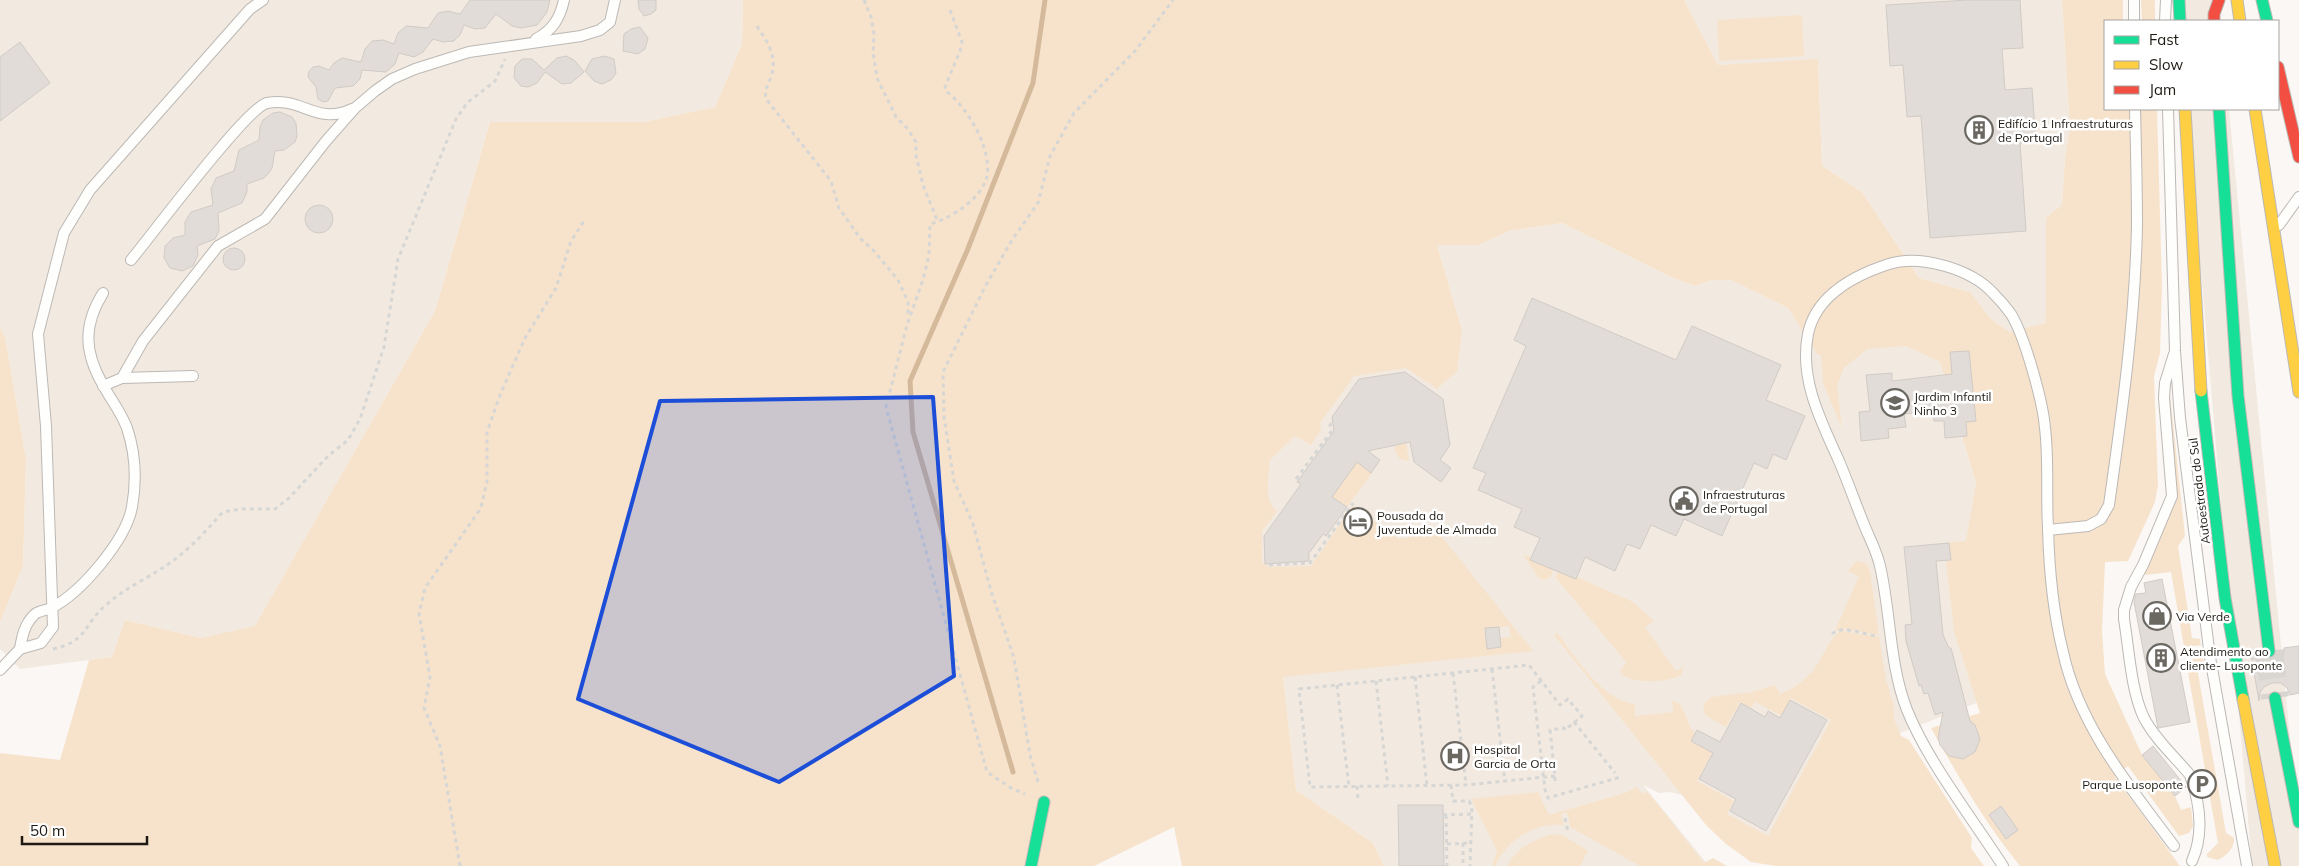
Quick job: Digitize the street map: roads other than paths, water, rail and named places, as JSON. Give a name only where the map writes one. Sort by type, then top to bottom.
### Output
[{"type":"main road","points":[[2179,0],[2180,20]]},
{"type":"main road","points":[[2214,20],[2219,0]]},
{"type":"main road","points":[[2237,0],[2240,20]]},
{"type":"main road","points":[[2262,0],[2267,20]]},
{"type":"main road","points":[[2279,71],[2299,157]]},
{"type":"main road","name":"Autoestrada do Sul","points":[[2185,110],[2200,379],[2225,598],[2275,866]]},
{"type":"main road","points":[[2219,110],[2238,396],[2269,651]]},
{"type":"main road","points":[[2255,110],[2276,230],[2299,392]]},
{"type":"main road","points":[[2275,698],[2299,822]]},
{"type":"main road","points":[[1031,866],[1044,802]]},
{"type":"lane","points":[[0,670],[20,649],[41,643],[53,627],[46,426],[38,334],[64,232],[90,190],[115,160],[250,9],[263,0]]},
{"type":"lane","points":[[531,42],[548,33],[558,20],[564,0]]},
{"type":"lane","points":[[122,378],[143,340],[218,246],[265,219],[326,141],[355,108],[392,79],[415,69],[469,52],[581,36],[600,30],[610,22],[615,0]]},
{"type":"lane","points":[[2134,0],[2134,20]]},
{"type":"lane","points":[[2165,20],[2166,0]]},
{"type":"lane","points":[[131,260],[207,165],[256,109],[266,103],[294,104],[329,116],[342,114],[355,108]]},
{"type":"lane","points":[[2048,530],[2088,526],[2101,519],[2109,505],[2126,375],[2133,285],[2136,227],[2135,110]]},
{"type":"lane","points":[[2168,110],[2175,350],[2180,418],[2202,600],[2247,866]]},
{"type":"lane","points":[[2276,230],[2299,197]]},
{"type":"lane","points":[[2003,866],[1927,749],[1907,710],[1895,667],[1880,563],[1814,402],[1805,355],[1809,329],[1831,294],[1850,280],[1867,271],[1898,261],[1919,260],[1954,269],[1990,289],[2010,313],[2020,332],[2045,426],[2048,530],[2054,609],[2063,656],[2081,704],[2108,754],[2174,846]]},
{"type":"lane","points":[[20,649],[24,629],[35,613],[51,608],[76,589],[97,568],[126,527],[131,508],[136,481],[134,455],[126,427],[117,406],[103,386],[90,354],[88,328],[92,313],[103,293]]},
{"type":"lane","points":[[2175,350],[2168,368],[2164,398],[2172,496],[2129,594],[2124,610],[2124,619],[2137,695],[2144,716],[2149,726],[2190,775],[2193,784],[2200,831],[2199,845],[2192,861]]},
{"type":"lane","points":[[103,386],[122,378],[193,376]]},
{"type":"waterway","points":[[1013,772],[913,432],[910,381],[967,251],[1033,83],[1045,0]]},
{"type":"tunnel","points":[[2269,651],[2275,698]]},
{"type":"place","name":"Edifício 1 Infraestruturas de Portugal","points":[[1979,130]]},
{"type":"place","name":"Jardim Infantil Ninho 3","points":[[1895,403]]},
{"type":"place","name":"Infraestruturas de Portugal","points":[[1684,501]]},
{"type":"place","name":"Pousada da Juventude de Almada","points":[[1358,522]]},
{"type":"place","name":"Via Verde","points":[[2157,616]]},
{"type":"place","name":"Atendimento ao cliente- Lusoponte","points":[[2161,658]]},
{"type":"place","name":"Hospital Garcia de Orta","points":[[1455,756]]},
{"type":"place","name":"Parque Lusoponte","points":[[2202,784]]}]
